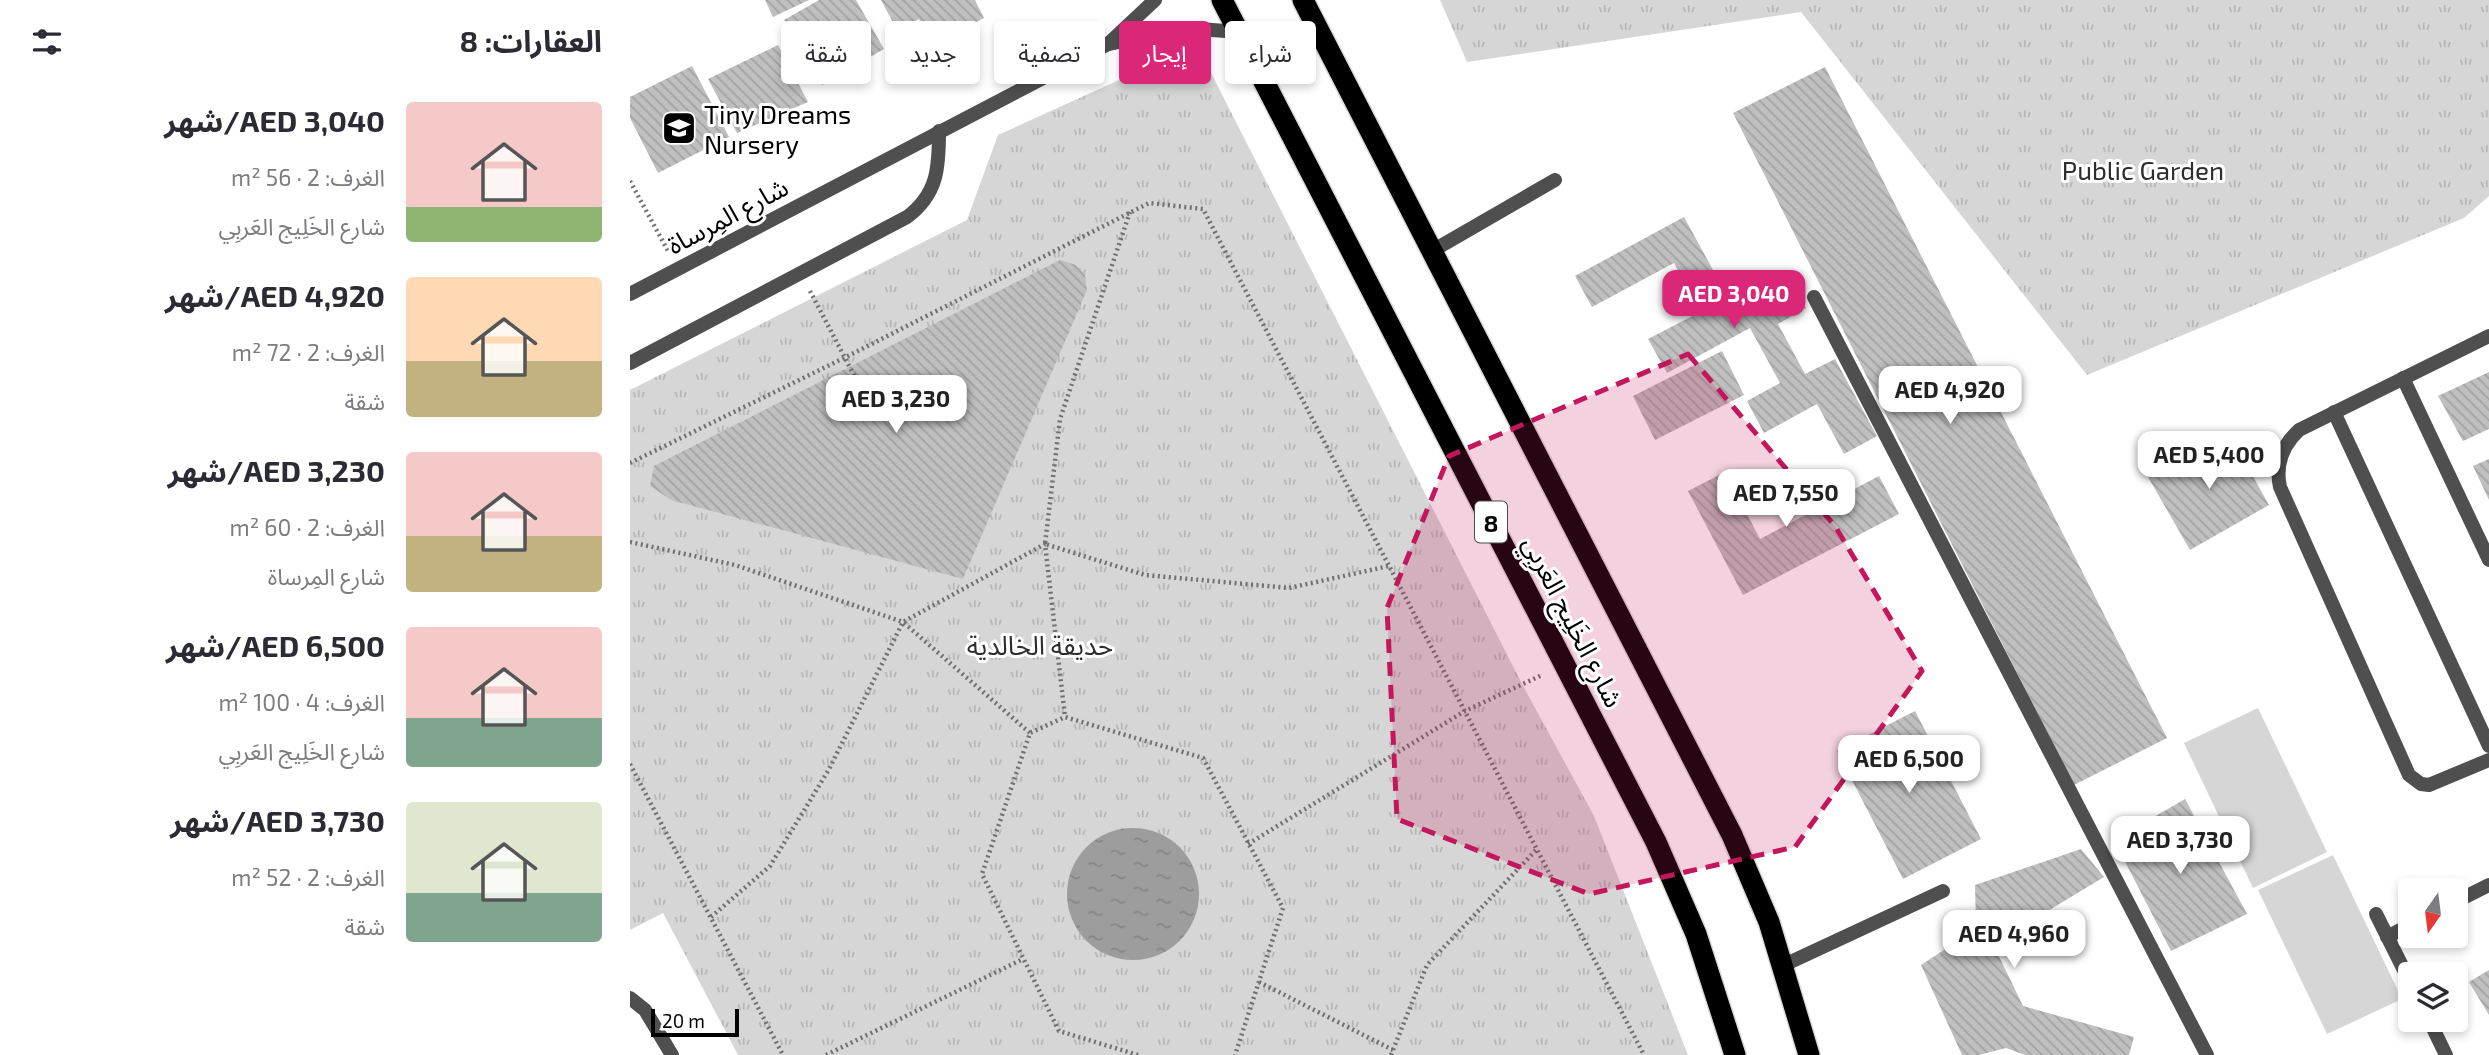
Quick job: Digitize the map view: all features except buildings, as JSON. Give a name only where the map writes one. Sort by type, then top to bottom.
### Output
[{"type":"highway","name":"شارع الخَلِيج العَربِي","points":[[1222,0],[1232,21]]},
{"type":"highway","name":"شارع الخَلِيج العَربِي","points":[[1304,1],[1732,835],[1784,965],[1809,1055]]},
{"type":"highway","name":"شارع الخَلِيج العَربِي","points":[[1265,84],[1677,887],[1713,981],[1735,1055]]},
{"type":"street","name":"شارع المِرساة","points":[[1108,44],[1155,0]]},
{"type":"street","name":"شارع المِرساة","points":[[630,294],[1108,44],[1187,28],[1225,31]]},
{"type":"street","points":[[630,363],[799,271],[906,217],[920,206],[933,190],[939,171],[939,131]]},
{"type":"street","points":[[1432,251],[1555,180]]},
{"type":"street","points":[[1814,298],[2207,1055]]},
{"type":"street","points":[[2489,336],[2308,425],[2290,439],[2283,449],[2277,474],[2280,487],[2409,775],[2421,784],[2437,783],[2489,760]]},
{"type":"street","points":[[2403,378],[2489,560]]},
{"type":"street","points":[[2334,412],[2489,746]]},
{"type":"street","points":[[2468,896],[2489,885]]},
{"type":"street","points":[[1784,965],[1944,891]]},
{"type":"street","points":[[2376,914],[2400,962]]},
{"type":"street","points":[[2388,937],[2398,932]]},
{"type":"street","points":[[630,998],[645,1010],[672,1055]]},
{"type":"street","points":[[2435,1032],[2446,1055]]},
{"type":"path","points":[[630,181],[678,268]]},
{"type":"path","points":[[630,463],[846,357],[1130,211],[1149,203],[1203,209],[1644,1055]]},
{"type":"path","points":[[1065,717],[1045,544],[1060,419],[1130,211]]},
{"type":"path","points":[[799,271],[868,401]]},
{"type":"path","points":[[630,542],[735,565],[903,622],[1030,733]]},
{"type":"path","points":[[711,917],[770,866],[828,771],[903,622],[1045,544],[1145,575],[1289,588],[1389,566]]},
{"type":"path","points":[[1248,844],[1465,711],[1565,665]]},
{"type":"path","points":[[1138,1055],[1059,1031],[1021,960],[982,874],[1030,733],[1065,717],[1203,758],[1283,908],[1235,1055]]},
{"type":"path","points":[[630,764],[783,1055]]},
{"type":"path","points":[[1259,982],[1392,1052],[1427,965],[1537,849]]},
{"type":"path","points":[[826,1055],[1021,960]]},
{"type":"highlighted area","points":[[1688,354],[1835,526],[1922,671],[1795,847],[1589,894],[1397,819],[1387,608],[1449,456]]},
{"type":"green space","name":"Public Garden","points":[[1440,0],[2489,0],[2489,196],[2464,218],[2087,375],[1801,12],[1467,62]]},
{"type":"green space","name":"حديقة الخالدية","points":[[1211,73],[1522,684],[1594,816],[1688,1055],[738,1055],[663,913],[630,930],[630,390],[967,220],[998,135],[1119,80],[1119,84],[1211,84]]},
{"type":"green space","points":[[2258,708],[2327,852],[2253,888],[2184,743]]},
{"type":"green space","points":[[2333,855],[2398,991],[2398,1001],[2327,1034],[2258,890]]},
{"type":"water","points":[[1133,828],[1158,833],[1180,847],[1194,869],[1199,894],[1194,919],[1180,941],[1158,955],[1133,960],[1108,955],[1086,941],[1072,919],[1067,894],[1072,869],[1086,847],[1108,833]]},
{"type":"place","name":"Tiny Dreams Nursery","points":[[679,128]]}]
